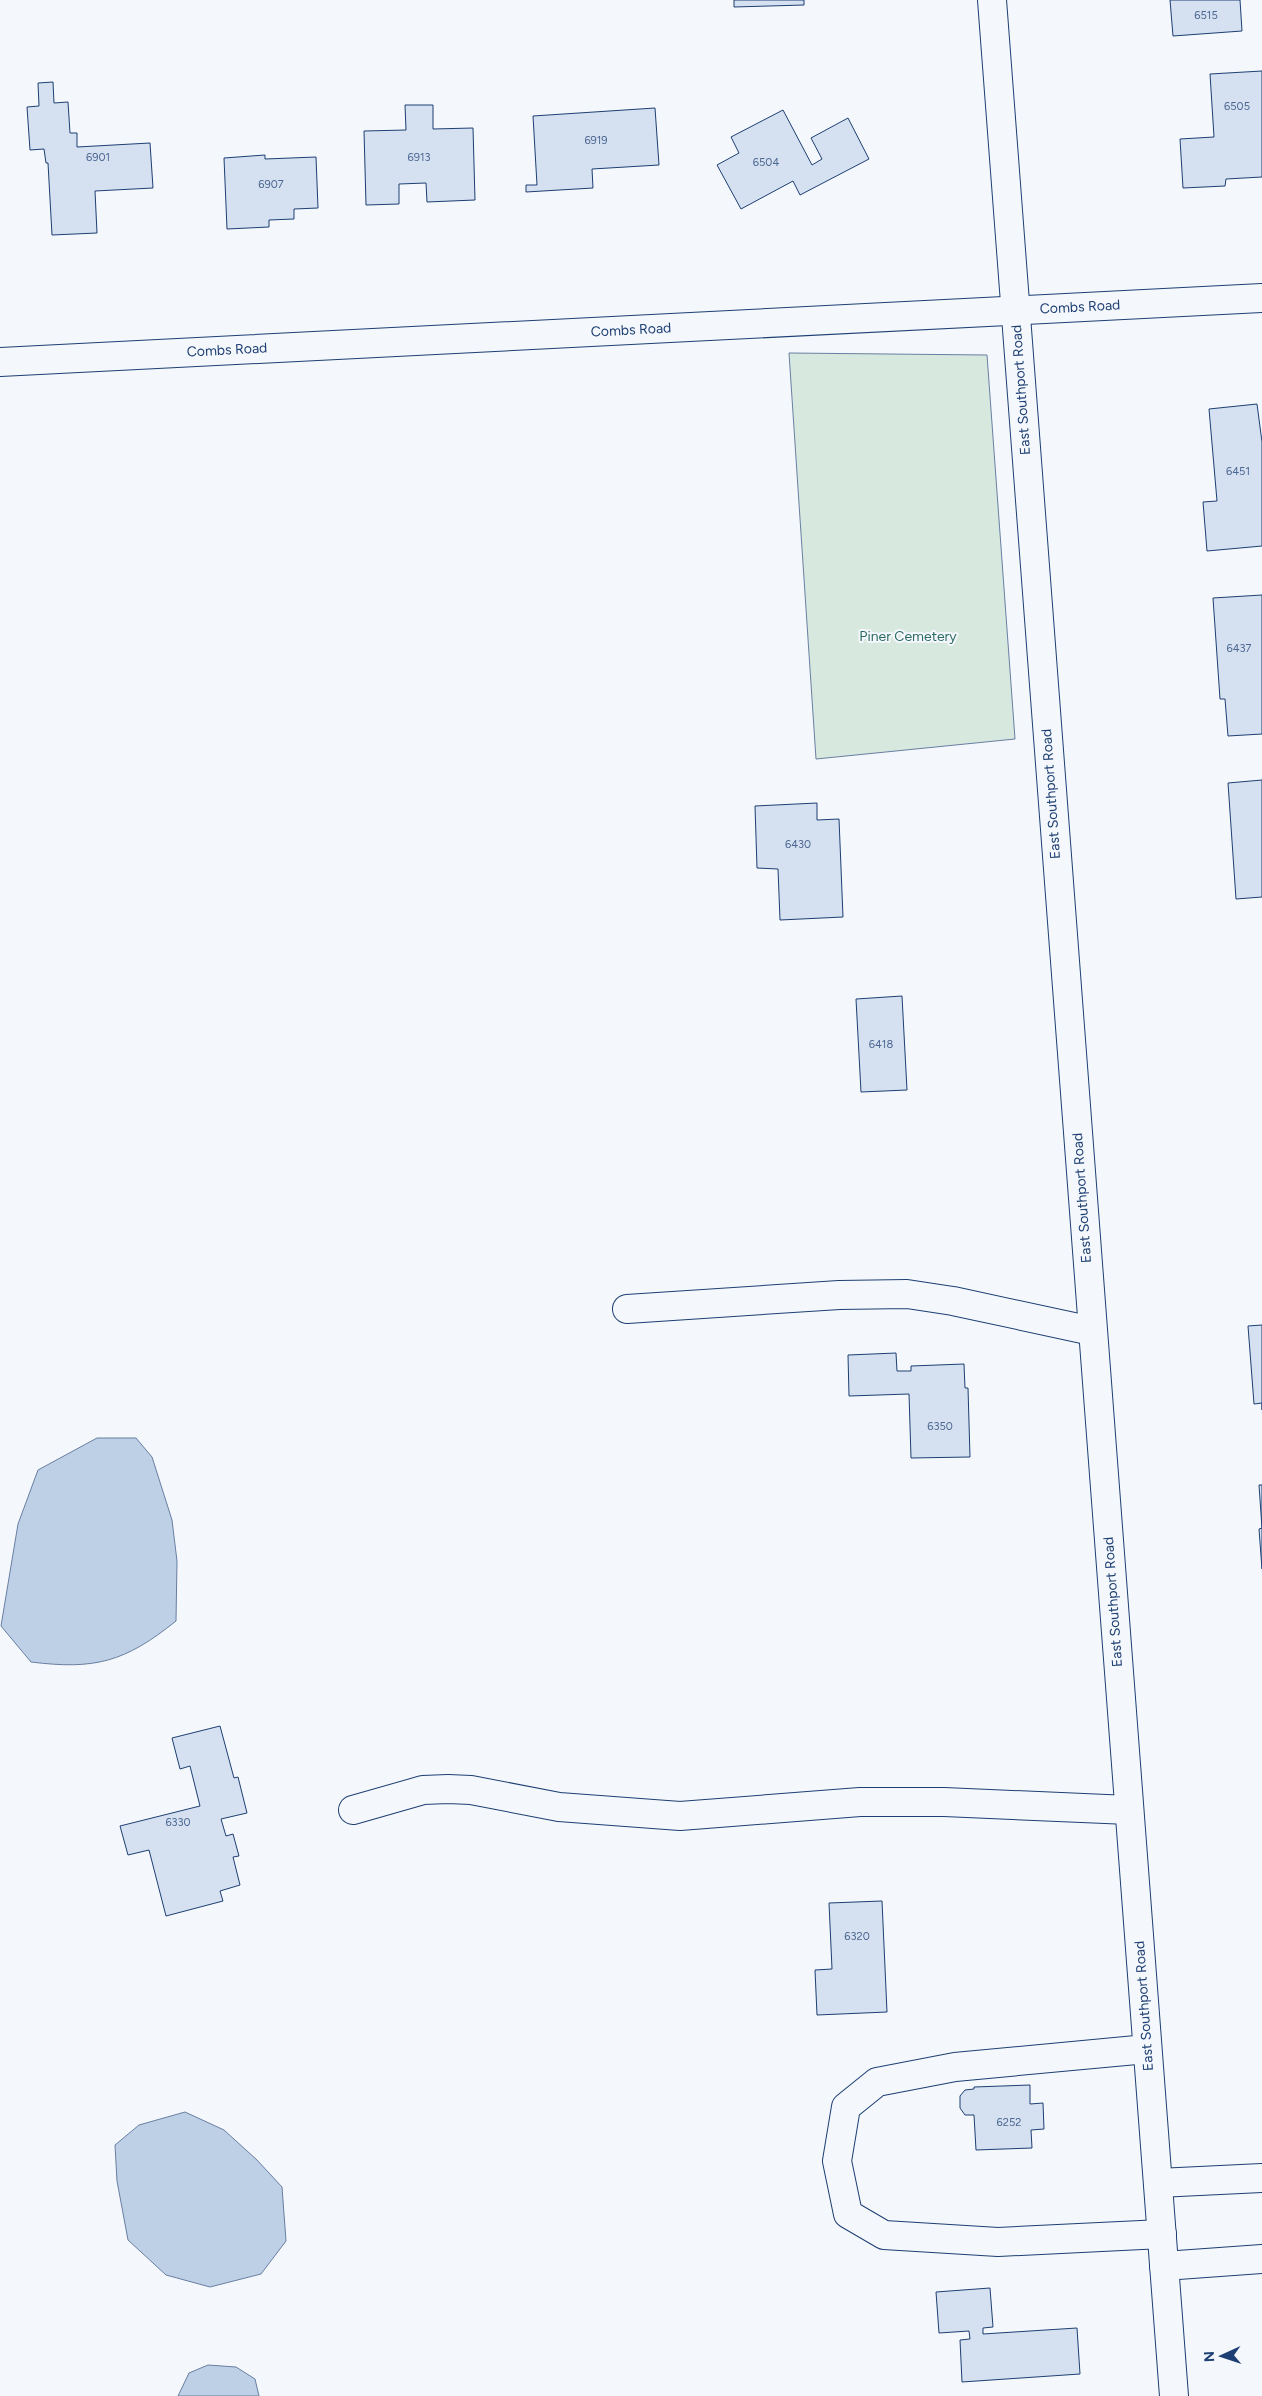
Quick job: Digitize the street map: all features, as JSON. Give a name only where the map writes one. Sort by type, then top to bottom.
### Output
[{"type":"main road","name":"East Southport Road","points":[[992,0],[1014,310],[1174,2396]]},
{"type":"main road","name":"Combs Road","points":[[0,362],[1262,298]]},
{"type":"main road","points":[[628,1309],[839,1295],[907,1294],[953,1301],[1092,1330]]},
{"type":"main road","points":[[353,1810],[423,1790],[448,1789],[471,1790],[559,1807],[680,1816],[860,1802],[944,1802],[1129,1810]]},
{"type":"main road","points":[[1147,2048],[955,2067],[878,2082],[846,2107],[837,2161],[848,2214],[884,2235],[998,2242],[1162,2234]]},
{"type":"main road","points":[[1158,2183],[1262,2178]]},
{"type":"main road","points":[[1164,2266],[1262,2259]]},
{"type":"green space","name":"Piner Cemetery","points":[[789,353],[987,355],[1015,739],[816,759]]},
{"type":"water","points":[[97,1438],[136,1438],[152,1457],[172,1520],[177,1561],[176,1621],[141,1646],[108,1660],[73,1665],[31,1662],[1,1626],[18,1524],[38,1470]]},
{"type":"water","points":[[185,2112],[224,2130],[257,2160],[282,2187],[286,2241],[261,2274],[210,2287],[166,2275],[128,2240],[117,2181],[115,2145],[139,2125]]},
{"type":"water","points":[[208,2365],[236,2367],[255,2379],[259,2396],[178,2396],[189,2373]]},
{"type":"building","points":[[734,0],[804,0],[804,5],[734,7]]},
{"type":"building","points":[[1170,0],[1240,0],[1242,31],[1173,36]]},
{"type":"building","points":[[1262,71],[1262,177],[1226,179],[1225,186],[1183,188],[1180,139],[1214,137],[1210,74]]},
{"type":"building","points":[[53,82],[54,103],[68,102],[70,133],[77,133],[77,147],[150,143],[153,188],[95,191],[97,233],[52,235],[48,163],[46,163],[44,149],[30,150],[27,107],[39,106],[38,83]]},
{"type":"building","points":[[405,105],[433,105],[433,129],[473,128],[475,200],[427,202],[426,183],[399,184],[399,204],[366,205],[364,131],[406,130]]},
{"type":"building","points":[[655,108],[659,165],[592,169],[593,188],[526,192],[526,185],[537,185],[533,116]]},
{"type":"building","points":[[783,110],[812,165],[822,159],[811,138],[848,118],[869,159],[800,195],[793,181],[741,209],[717,165],[739,153],[731,137]]},
{"type":"building","points":[[265,155],[265,159],[316,157],[318,208],[294,209],[294,219],[269,220],[269,227],[227,229],[224,158]]},
{"type":"building","points":[[1257,404],[1262,442],[1262,546],[1207,551],[1203,502],[1217,501],[1209,409]]},
{"type":"building","points":[[1262,595],[1262,734],[1228,736],[1225,699],[1220,699],[1213,598]]},
{"type":"building","points":[[1262,780],[1262,897],[1236,899],[1228,783]]},
{"type":"building","points":[[817,803],[817,820],[839,819],[843,917],[780,920],[778,869],[757,868],[755,806]]},
{"type":"building","points":[[902,996],[907,1090],[861,1092],[856,999]]},
{"type":"building","points":[[1262,1325],[1262,1403],[1254,1404],[1248,1326]]},
{"type":"building","points":[[896,1353],[897,1371],[911,1371],[911,1366],[964,1364],[965,1388],[968,1388],[970,1457],[911,1458],[909,1394],[849,1396],[848,1355]]},
{"type":"building","points":[[1259,1485],[1262,1485],[1262,1528]]},
{"type":"building","points":[[1262,1528],[1262,1569],[1259,1529]]},
{"type":"building","points":[[220,1726],[234,1778],[238,1777],[247,1813],[221,1819],[226,1836],[233,1834],[239,1856],[233,1857],[240,1885],[220,1891],[223,1901],[166,1916],[149,1850],[128,1855],[120,1826],[200,1806],[190,1766],[180,1769],[172,1738]]},
{"type":"building","points":[[882,1901],[887,2012],[817,2015],[815,1970],[832,1969],[829,1903]]},
{"type":"building","points":[[1030,2085],[1030,2104],[1043,2103],[1044,2129],[1031,2130],[1032,2148],[976,2150],[974,2115],[965,2115],[960,2108],[960,2096],[965,2090],[974,2089],[974,2087]]},
{"type":"building","points":[[990,2288],[993,2327],[983,2328],[983,2334],[1077,2328],[1080,2374],[962,2382],[960,2340],[970,2339],[969,2331],[939,2333],[936,2292]]}]
